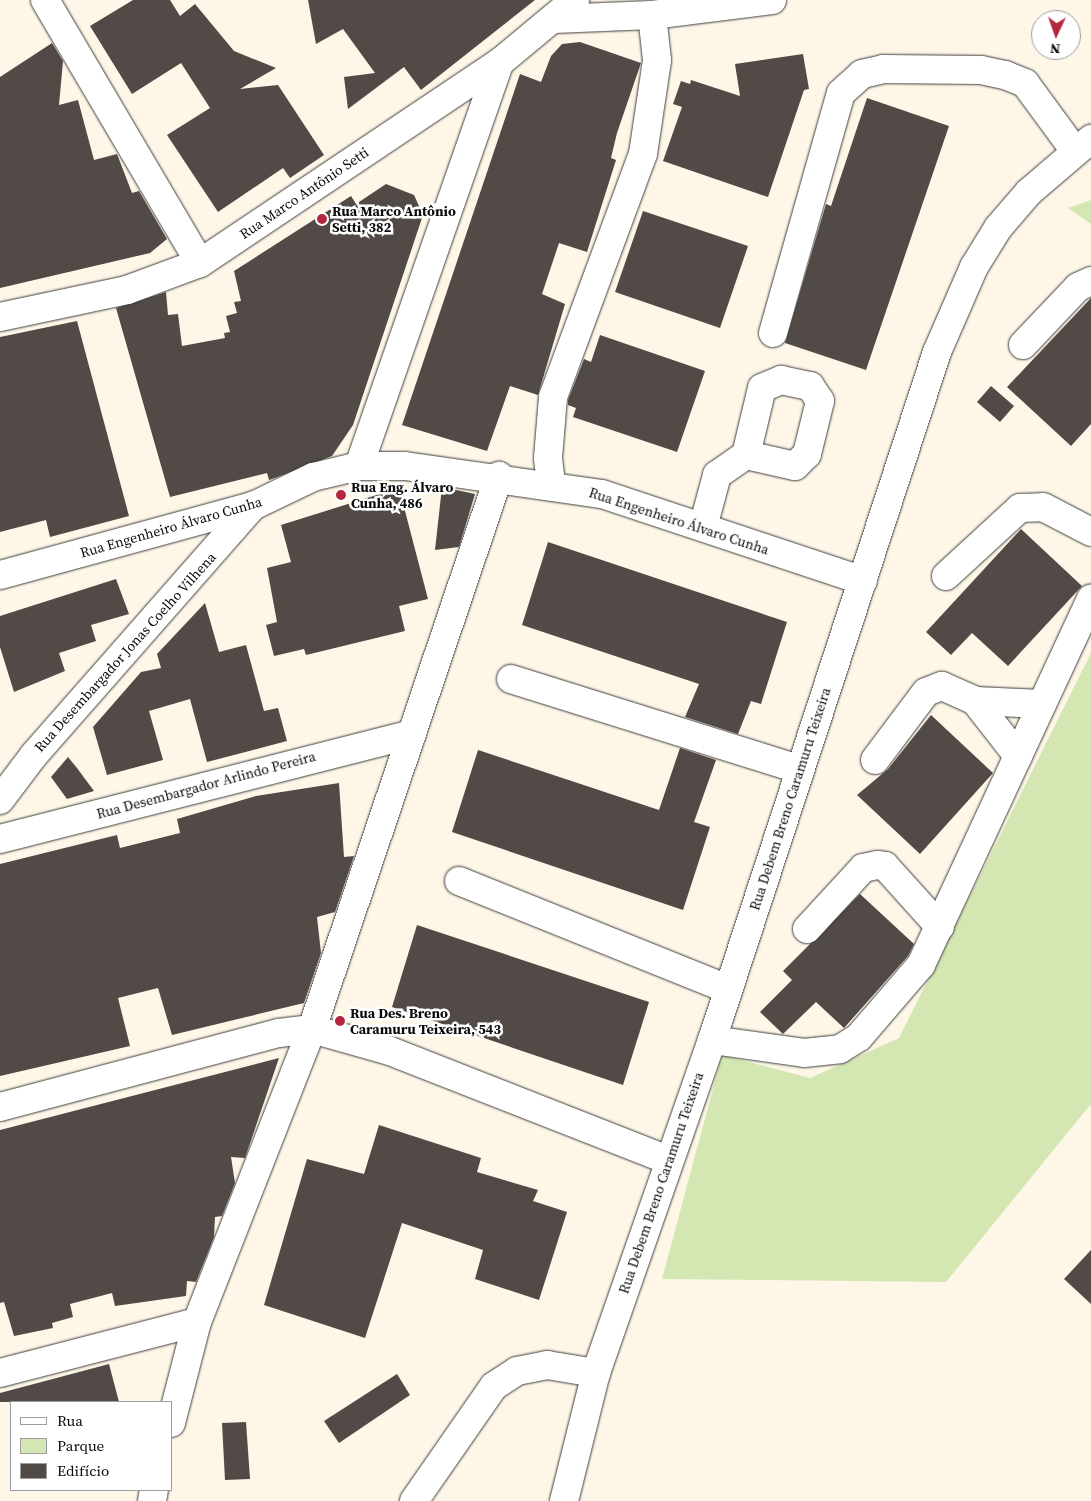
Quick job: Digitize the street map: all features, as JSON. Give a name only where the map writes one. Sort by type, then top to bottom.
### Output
[{"type":"street","points":[[45,0],[200,263]]},
{"type":"street","name":"Rua Marco Antônio Setti","points":[[0,317],[127,290],[200,263],[499,63],[575,0]]},
{"type":"street","points":[[554,19],[652,15],[676,6],[772,0]]},
{"type":"street","points":[[551,484],[548,458],[553,397],[645,146],[657,60],[652,15]]},
{"type":"street","points":[[359,466],[499,63]]},
{"type":"street","points":[[773,333],[842,93],[862,74],[883,68],[981,70],[1005,75],[1025,83],[1083,145]]},
{"type":"street","name":"Rua Debem Breno Caramuru Teixeira","points":[[564,1501],[596,1373],[668,1160],[712,1040],[798,769],[863,580],[937,352],[974,267],[1023,199],[1083,145]]},
{"type":"street","points":[[1023,345],[1078,287],[1091,281]]},
{"type":"street","points":[[703,527],[718,475],[746,455]]},
{"type":"street","name":"Rua Engenheiro Álvaro Cunha","points":[[0,575],[253,506],[313,476],[359,466],[499,476],[602,494],[863,580]]},
{"type":"street","points":[[172,1420],[197,1322],[312,1029],[499,476]]},
{"type":"street","name":"Rua Desembargador Jonas Coelho Vilhena","points":[[0,800],[34,755],[253,506]]},
{"type":"street","points":[[946,576],[1020,508],[1043,507],[1091,532]]},
{"type":"street","points":[[712,1040],[804,1053],[840,1049],[859,1037],[921,966],[1091,599]]},
{"type":"street","points":[[511,679],[798,769]]},
{"type":"street","points":[[875,760],[926,692],[954,688],[975,702],[1018,756]]},
{"type":"street","points":[[975,702],[1042,704]]},
{"type":"street","name":"Rua Desembargador Arlindo Pereira","points":[[0,839],[412,734]]},
{"type":"street","points":[[807,929],[864,868],[877,865],[885,866],[940,927]]},
{"type":"street","points":[[459,881],[727,989]]},
{"type":"street","points":[[0,1107],[279,1033],[312,1029],[390,1051],[668,1160]]},
{"type":"street","points":[[0,1373],[197,1322]]},
{"type":"street","points":[[414,1501],[494,1386],[517,1371],[547,1365],[596,1373]]},
{"type":"green space","points":[[1091,200],[1091,224],[1068,208]]},
{"type":"green space","points":[[1091,653],[1091,1104],[946,1282],[662,1279],[722,1055],[810,1078],[899,1038]]},
{"type":"building","points":[[133,0],[170,0],[180,16],[195,4],[234,51],[276,68],[240,89],[278,85],[324,155],[290,178],[283,168],[218,212],[167,135],[210,108],[181,63],[132,94],[90,26]]},
{"type":"building","points":[[308,0],[535,0],[421,90],[404,67],[348,109],[344,77],[375,73],[343,29],[316,44]]},
{"type":"building","points":[[580,42],[641,63],[617,133],[611,158],[616,160],[587,252],[559,243],[542,294],[565,304],[538,395],[510,386],[487,451],[402,425],[520,74],[541,82],[551,56],[562,44]]},
{"type":"building","points":[[52,43],[63,61],[59,105],[78,100],[94,160],[117,154],[132,193],[139,191],[167,239],[150,253],[0,288],[0,77]]},
{"type":"building","points":[[803,54],[809,89],[804,90],[768,197],[663,161],[682,107],[673,104],[681,81],[690,84],[691,80],[740,96],[735,64]]},
{"type":"building","points":[[867,98],[949,126],[866,370],[785,343],[826,204],[831,206]]},
{"type":"building","points":[[386,184],[414,195],[423,215],[353,425],[332,456],[269,480],[267,473],[170,497],[116,308],[166,292],[168,315],[178,314],[182,346],[225,338],[224,333],[230,332],[226,316],[237,313],[234,302],[241,301],[234,271],[351,196],[360,210],[359,202]]},
{"type":"building","points":[[643,211],[748,246],[720,328],[615,292]]},
{"type":"building","points":[[1091,298],[1091,424],[1071,446],[1007,387]]},
{"type":"building","points":[[77,321],[129,516],[50,537],[46,520],[0,532],[0,337]]},
{"type":"building","points":[[600,335],[705,371],[677,452],[573,417],[576,408],[568,405],[568,400],[584,359],[591,362]]},
{"type":"building","points":[[991,386],[1014,406],[1000,422],[977,402]]},
{"type":"building","points":[[442,487],[475,494],[459,547],[435,550]]},
{"type":"building","points":[[399,488],[428,599],[399,606],[405,631],[306,655],[304,649],[274,656],[266,625],[277,622],[267,568],[291,562],[281,525]]},
{"type":"building","points":[[1021,529],[1082,586],[1008,666],[972,633],[951,655],[926,632]]},
{"type":"building","points":[[548,542],[787,622],[761,704],[751,701],[738,734],[685,717],[699,684],[522,625]]},
{"type":"building","points":[[116,579],[129,614],[91,625],[96,641],[59,653],[65,671],[14,692],[0,647],[0,616]]},
{"type":"building","points":[[205,603],[219,652],[246,645],[264,711],[278,708],[287,741],[207,762],[190,699],[149,711],[163,760],[107,775],[93,727],[141,672],[161,668],[157,654]]},
{"type":"building","points":[[931,715],[993,773],[920,854],[857,795],[888,769]]},
{"type":"building","points":[[680,748],[716,760],[694,822],[710,827],[683,910],[452,832],[478,750],[659,810]]},
{"type":"building","points":[[68,757],[94,791],[67,799],[51,777]]},
{"type":"building","points":[[339,783],[344,857],[354,856],[335,912],[317,917],[321,953],[304,1003],[172,1035],[158,988],[118,998],[130,1046],[0,1076],[0,864],[117,835],[120,848],[180,833],[177,819],[256,796]]},
{"type":"building","points":[[860,894],[914,944],[908,956],[844,1028],[816,1002],[783,1034],[760,1012],[792,980],[783,971]]},
{"type":"building","points":[[417,925],[649,1002],[623,1085],[392,1007]]},
{"type":"building","points":[[279,1058],[245,1158],[231,1157],[235,1183],[222,1216],[215,1217],[214,1237],[196,1282],[187,1281],[186,1296],[115,1306],[112,1293],[70,1304],[73,1317],[52,1323],[53,1328],[14,1336],[4,1302],[0,1303],[0,1130]]},
{"type":"building","points":[[379,1125],[481,1158],[477,1172],[538,1190],[533,1201],[567,1212],[539,1300],[475,1279],[483,1250],[402,1223],[365,1338],[264,1305],[307,1159],[364,1174]]},
{"type":"building","points":[[1091,1250],[1091,1304],[1064,1279]]},
{"type":"building","points":[[109,1364],[119,1401],[0,1402],[0,1393]]},
{"type":"building","points":[[397,1374],[410,1395],[339,1443],[324,1421]]},
{"type":"building","points":[[246,1422],[250,1479],[225,1480],[222,1423]]},
{"type":"place","name":"Rua Marco Antônio Setti, 382","points":[[322,219]]},
{"type":"place","name":"Rua Eng. Álvaro Cunha, 486","points":[[341,495]]},
{"type":"place","name":"Rua Des. Breno Caramuru Teixeira, 543","points":[[340,1021]]}]
